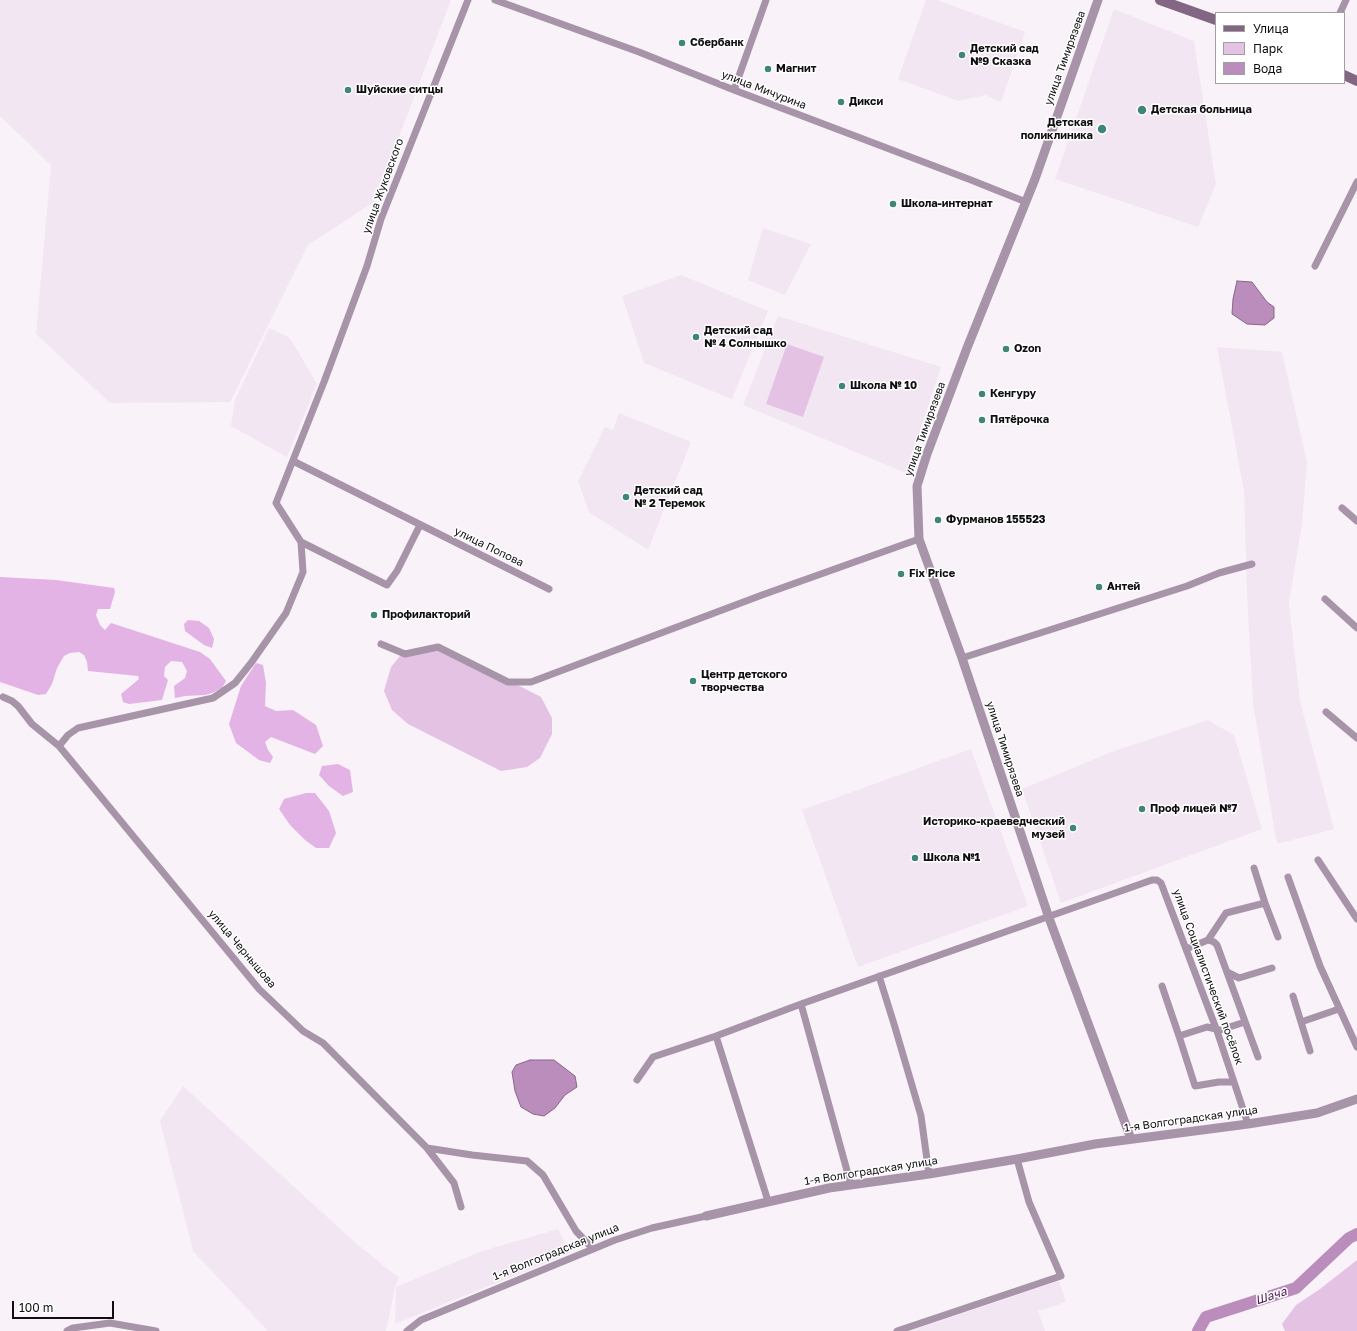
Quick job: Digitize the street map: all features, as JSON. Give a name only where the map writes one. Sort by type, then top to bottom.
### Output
[{"type":"main road","points":[[1160,0],[1215,20]]},
{"type":"main road","points":[[1345,75],[1357,81]]},
{"type":"street","name":"улица Жуковского","points":[[301,542],[276,503],[324,382],[367,266],[381,219],[468,0]]},
{"type":"street","name":"улица Мичурина","points":[[495,0],[639,52],[1026,202]]},
{"type":"street","points":[[734,90],[766,0]]},
{"type":"street","name":"улица Тимирязева","points":[[1049,918],[962,658],[919,539],[917,486],[927,454],[1035,179],[1098,0]]},
{"type":"street","points":[[1340,12],[1346,0]]},
{"type":"street","points":[[1315,266],[1357,182]]},
{"type":"street","name":"улица Попова","points":[[293,461],[549,589]]},
{"type":"street","points":[[1342,508],[1357,521]]},
{"type":"street","points":[[301,542],[387,585],[397,571],[420,525]]},
{"type":"street","points":[[381,644],[405,654],[438,647],[508,682],[531,682],[762,595],[919,539]]},
{"type":"street","points":[[59,746],[68,735],[78,728],[213,698],[235,683],[286,613],[303,572],[301,542]]},
{"type":"street","points":[[962,658],[1187,586],[1219,573],[1252,564]]},
{"type":"street","points":[[1325,599],[1357,628]]},
{"type":"street","name":"улица Чернышова","points":[[3,697],[12,701],[18,706],[32,724],[59,746],[259,989],[303,1031],[323,1044],[427,1148],[454,1183],[461,1207]]},
{"type":"street","points":[[1326,712],[1357,738]]},
{"type":"street","points":[[1318,860],[1357,919]]},
{"type":"street","points":[[1254,868],[1278,937]]},
{"type":"street","points":[[1288,877],[1320,966],[1357,1047]]},
{"type":"street","name":"улица Социалистический посёлок","points":[[637,1080],[653,1057],[716,1036],[879,976],[1049,918],[1152,880],[1157,880],[1161,883],[1217,1030],[1248,1124]]},
{"type":"street","points":[[1186,949],[1208,940],[1226,913],[1265,903]]},
{"type":"street","points":[[1049,918],[1131,1139]]},
{"type":"street","points":[[1208,940],[1218,945],[1258,1057]]},
{"type":"street","points":[[1227,972],[1239,978],[1272,968]]},
{"type":"street","points":[[879,976],[921,1116],[929,1174]]},
{"type":"street","points":[[1162,986],[1195,1086],[1219,1082],[1234,1082]]},
{"type":"street","points":[[1293,996],[1310,1051]]},
{"type":"street","points":[[801,1004],[851,1185]]},
{"type":"street","points":[[1301,1022],[1339,1009]]},
{"type":"street","points":[[1179,1036],[1207,1027],[1217,1030],[1245,1022]]},
{"type":"street","points":[[716,1036],[768,1201]]},
{"type":"street","name":"1-я Волгоградская улица","points":[[408,1331],[422,1320],[615,1240],[652,1228],[829,1188],[929,1174],[1095,1144],[1248,1124],[1316,1113],[1357,1099]]},
{"type":"street","points":[[427,1148],[527,1161],[543,1175],[576,1231],[593,1249]]},
{"type":"street","points":[[897,1331],[1061,1276],[1029,1202],[1017,1159]]},
{"type":"street","points":[[66,1331],[73,1328],[110,1323],[156,1331]]},
{"type":"shaded area","points":[[0,0],[451,0],[374,202],[308,245],[230,402],[110,403],[36,334],[51,165],[0,116]]},
{"type":"shaded area","name":"Детский сад №9 Сказка","points":[[926,0],[937,0],[1025,32],[1001,102],[985,95],[958,101],[898,79]]},
{"type":"shaded area","name":"Детская больница","points":[[1114,9],[1194,41],[1216,184],[1198,227],[1055,179]]},
{"type":"shaded area","points":[[763,228],[811,244],[785,295],[748,280]]},
{"type":"shaded area","name":"Детский сад № 4 Солнышко","points":[[681,275],[768,311],[732,399],[644,363],[622,296]]},
{"type":"shaded area","name":"Школа № 10","points":[[778,316],[941,367],[906,473],[743,405]]},
{"type":"shaded area","points":[[269,328],[290,338],[317,384],[287,457],[231,426],[235,400]]},
{"type":"shaded area","points":[[1217,347],[1282,352],[1307,462],[1302,524],[1289,603],[1300,701],[1334,829],[1277,844],[1253,704],[1247,594],[1244,491]]},
{"type":"shaded area","name":"Детский сад № 2 Теремок","points":[[619,413],[691,442],[648,550],[589,512],[578,481],[605,427],[613,430]]},
{"type":"shaded area","points":[[0,577],[56,580],[114,588],[115,592],[110,609],[98,609],[96,615],[100,625],[105,630],[111,623],[200,652],[210,659],[226,681],[222,688],[212,693],[175,698],[174,686],[185,678],[187,671],[182,662],[171,661],[165,667],[164,676],[168,680],[162,700],[129,704],[123,702],[121,694],[139,679],[138,676],[88,671],[87,662],[84,655],[79,652],[70,653],[64,656],[46,694],[38,695],[0,682]]},
{"type":"shaded area","points":[[188,620],[199,621],[209,628],[214,639],[212,648],[204,645],[185,631],[184,624]]},
{"type":"shaded area","points":[[256,663],[263,665],[266,683],[265,706],[276,711],[293,710],[316,725],[323,746],[315,754],[271,737],[265,742],[273,757],[270,763],[259,760],[236,743],[229,724],[241,686]]},
{"type":"shaded area","name":"Проф лицей №7","points":[[1208,720],[1234,735],[1262,829],[1061,903],[1022,789],[1114,751]]},
{"type":"shaded area","name":"Школа №1","points":[[971,749],[1028,906],[858,967],[802,810]]},
{"type":"shaded area","points":[[338,764],[350,770],[353,792],[343,796],[329,786],[319,775],[322,766]]},
{"type":"shaded area","points":[[306,793],[315,793],[329,811],[336,833],[329,848],[316,848],[305,840],[290,825],[279,809],[284,799]]},
{"type":"shaded area","points":[[183,1086],[357,1244],[399,1278],[395,1287],[386,1331],[268,1331],[193,1251],[160,1121]]},
{"type":"shaded area","points":[[558,1229],[570,1253],[395,1324],[396,1287],[482,1251]]},
{"type":"shaded area","points":[[1059,1281],[1066,1302],[1038,1311],[1045,1331],[910,1331]]},
{"type":"green space","points":[[787,344],[824,357],[803,417],[766,404]]},
{"type":"green space","points":[[438,644],[541,697],[552,718],[552,734],[540,758],[527,767],[501,771],[408,724],[392,710],[384,691],[391,667],[404,651]]},
{"type":"green space","points":[[1357,1260],[1357,1331],[1285,1331],[1282,1324],[1296,1305],[1320,1289]]},
{"type":"water","points":[[1237,281],[1252,282],[1267,302],[1274,307],[1274,318],[1265,325],[1247,324],[1232,314],[1233,299]]},
{"type":"water","points":[[530,1060],[554,1060],[575,1076],[577,1087],[565,1095],[555,1108],[544,1116],[533,1114],[521,1107],[515,1091],[512,1072],[516,1065]]},
{"type":"waterway","name":"Шача","points":[[1198,1331],[1206,1317],[1296,1288],[1349,1238],[1357,1234]]},
{"type":"place","name":"Сбербанк","points":[[682,43]]},
{"type":"place","name":"Детский сад №9 Сказка","points":[[962,55]]},
{"type":"place","name":"Магнит","points":[[768,69]]},
{"type":"place","name":"Шуйские ситцы","points":[[348,90]]},
{"type":"place","name":"Дикси","points":[[841,102]]},
{"type":"place","name":"Детская больница","points":[[1142,110]]},
{"type":"place","name":"Детская поликлиника","points":[[1102,129]]},
{"type":"place","name":"Школа-интернат","points":[[893,204]]},
{"type":"place","name":"Детский сад № 4 Солнышко","points":[[696,337]]},
{"type":"place","name":"Ozon","points":[[1006,349]]},
{"type":"place","name":"Школа № 10","points":[[842,386]]},
{"type":"place","name":"Кенгуру","points":[[982,394]]},
{"type":"place","name":"Пятёрочка","points":[[982,420]]},
{"type":"place","name":"Детский сад № 2 Теремок","points":[[626,497]]},
{"type":"place","name":"Фурманов 155523","points":[[938,520]]},
{"type":"place","name":"Fix Price","points":[[901,574]]},
{"type":"place","name":"Антей","points":[[1099,587]]},
{"type":"place","name":"Профилакторий","points":[[374,615]]},
{"type":"place","name":"Центр детского творчества","points":[[693,681]]},
{"type":"place","name":"Проф лицей №7","points":[[1142,809]]},
{"type":"place","name":"Историко-краеведческий музей","points":[[1073,828]]},
{"type":"place","name":"Школа №1","points":[[915,858]]}]
